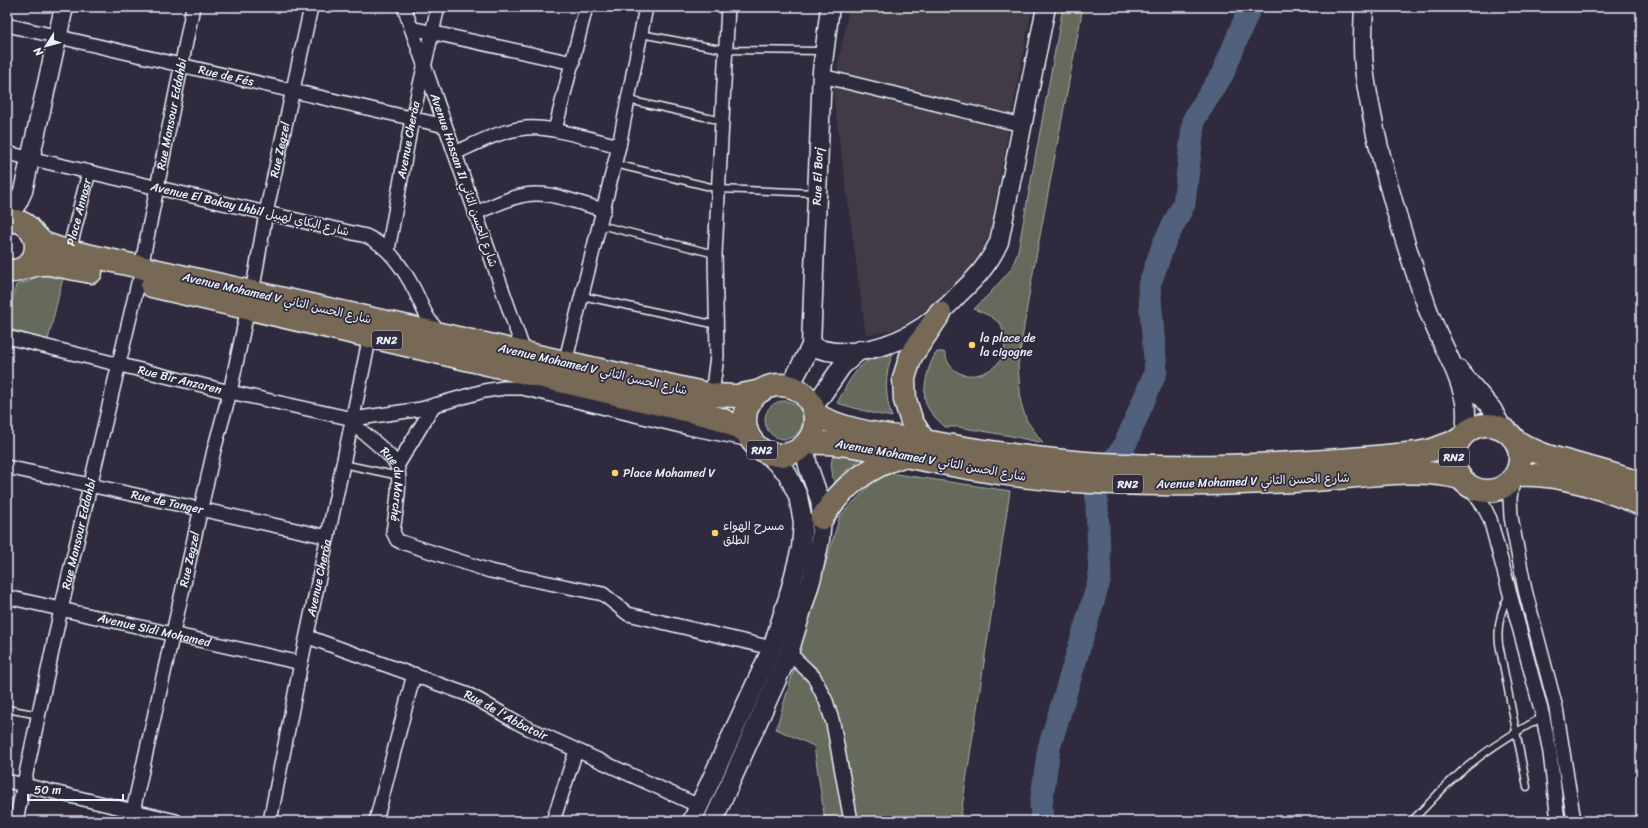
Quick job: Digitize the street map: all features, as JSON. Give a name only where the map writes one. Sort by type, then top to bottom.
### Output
[{"type":"highway","name":"Avenue Mohamed V شارع الحسن الثاني","points":[[7,220],[17,221],[31,230],[44,243],[140,275]]},
{"type":"highway","name":"Avenue Mohamed V شارع الحسن الثاني","points":[[14,272],[34,256],[36,240],[31,230]]},
{"type":"highway","name":"Avenue Mohamed V شارع الحسن الثاني","points":[[14,272],[39,264],[140,275],[250,300],[524,352],[712,396],[737,396],[761,391]]},
{"type":"highway","name":"Avenue Mohamed V شارع الحسن الثاني","points":[[250,300],[370,336],[707,415],[728,422],[754,441]]},
{"type":"highway","points":[[924,441],[912,422],[905,400],[904,378],[911,356],[940,313]]},
{"type":"highway","name":"RN2","points":[[806,444],[790,455],[781,456],[754,441],[745,423],[745,414],[748,405],[761,391],[770,386],[780,385],[790,386],[799,390],[807,397],[814,411]]},
{"type":"highway","points":[[806,444],[815,429],[814,411]]},
{"type":"highway","name":"Avenue Mohamed V شارع الحسن الثاني","points":[[814,411],[844,427],[924,441],[1080,482],[1128,484],[1176,485],[1329,461],[1418,453],[1432,450],[1462,436]]},
{"type":"highway","name":"RN2","points":[[1514,477],[1506,486],[1496,490],[1487,491],[1477,489],[1464,481],[1456,469],[1454,460],[1455,450],[1462,436],[1473,427],[1483,424],[1493,425],[1531,450],[1547,457],[1601,470],[1641,484]]},
{"type":"highway","points":[[1509,435],[1520,450],[1521,458],[1514,477],[1545,474],[1601,489],[1641,504]]},
{"type":"highway","name":"Avenue Mohamed V شارع الحسن الثاني","points":[[806,444],[840,443],[903,456],[1007,464]]},
{"type":"highway","points":[[822,518],[850,483],[875,466],[903,456]]},
{"type":"highway","name":"Avenue Mohamed V شارع الحسن الثاني","points":[[1249,474],[1418,472],[1447,474],[1464,481]]},
{"type":"main road","points":[[31,230],[23,210],[23,191],[64,7]]},
{"type":"main road","name":"Rue El Borj","points":[[810,346],[822,76],[830,7]]},
{"type":"main road","points":[[790,386],[810,346],[822,351],[836,352],[860,350],[882,346],[903,338],[923,327],[940,313],[985,268],[993,256],[1002,228],[1046,7]]},
{"type":"main road","points":[[1364,7],[1364,68],[1368,97],[1382,162],[1402,232],[1426,306],[1451,361],[1465,403],[1462,436]]},
{"type":"main road","points":[[7,220],[23,191]]},
{"type":"main road","points":[[814,411],[837,372],[847,360],[860,350]]},
{"type":"main road","points":[[1451,361],[1492,410],[1509,435]]},
{"type":"main road","points":[[695,813],[780,650],[801,548],[803,522],[801,509],[793,484],[782,468],[754,441]]},
{"type":"main road","points":[[713,821],[780,650],[812,577],[820,540],[822,518],[820,500],[808,466],[806,444]]},
{"type":"street","name":"Rue Mansour Eddahbi","points":[[16,821],[61,609],[140,275],[193,7]]},
{"type":"street","name":"Rue Zegzel","points":[[133,811],[214,450],[230,392],[250,300],[266,213],[311,7]]},
{"type":"street","name":"Avenue Hassan II شارع الحسن الثاني","points":[[404,7],[524,352]]},
{"type":"street","name":"Avenue Cherâa","points":[[388,250],[412,119],[438,7]]},
{"type":"street","points":[[555,130],[586,7]]},
{"type":"street","points":[[712,396],[717,356],[715,254],[728,7]]},
{"type":"street","points":[[566,363],[619,146],[640,34],[643,8]]},
{"type":"street","name":"Rue de Fés","points":[[7,25],[445,126]]},
{"type":"street","points":[[411,28],[572,63]]},
{"type":"street","points":[[822,76],[1022,125]]},
{"type":"street","points":[[454,153],[508,131],[527,128],[555,130],[619,146]]},
{"type":"street","name":"Avenue El Bakay Lhbil شارع البكاي لهبيل","points":[[7,153],[366,236],[378,242],[388,250],[410,281],[430,322],[444,336]]},
{"type":"street","name":"Place Annasr","points":[[69,251],[89,172]]},
{"type":"street","points":[[475,213],[518,197],[536,194],[548,195],[604,210]]},
{"type":"street","name":"Avenue Cherâa","points":[[270,821],[301,663],[308,637],[370,336]]},
{"type":"street","name":"Rue Bir Anzaren","points":[[7,337],[352,421]]},
{"type":"street","points":[[352,421],[434,405],[484,391],[504,388],[522,388],[689,428],[754,441]]},
{"type":"street","points":[[398,471],[434,405]]},
{"type":"street","name":"Rue du Marché","points":[[352,421],[389,457],[398,471],[393,532],[394,536],[401,542],[490,571],[603,594],[628,614],[780,650]]},
{"type":"street","name":"Rue de Tanger","points":[[7,467],[328,537]]},
{"type":"street","points":[[1514,477],[1510,498],[1511,516],[1525,590],[1556,708],[1574,821]]},
{"type":"street","points":[[1464,481],[1484,507],[1490,519],[1543,717],[1550,753],[1558,821]]},
{"type":"street","points":[[1510,593],[1525,590]]},
{"type":"street","name":"Avenue Sidi Mohamed","points":[[7,597],[301,663]]},
{"type":"street","name":"Rue de l'Abbatoir","points":[[308,637],[469,695],[485,703],[504,716],[576,751],[695,813]]},
{"type":"street","points":[[780,650],[806,668],[814,677],[830,712],[851,821]]},
{"type":"street","points":[[376,821],[414,674]]},
{"type":"street","points":[[553,821],[576,751]]},
{"type":"street","points":[[7,781],[176,821]]},
{"type":"lane","points":[[640,34],[726,50],[825,51]]},
{"type":"lane","points":[[628,100],[722,120]]},
{"type":"lane","points":[[615,164],[719,189],[818,193]]},
{"type":"lane","points":[[600,225],[715,254]]},
{"type":"lane","points":[[582,296],[717,325]]},
{"type":"lane","points":[[343,464],[398,471]]},
{"type":"lane","points":[[1510,593],[1500,615],[1498,634],[1527,787]]},
{"type":"lane","points":[[7,709],[39,715]]},
{"type":"lane","points":[[1411,821],[1470,764],[1516,732],[1543,717]]},
{"type":"shaded area","points":[[849,7],[1032,7],[986,250],[978,265],[953,291],[903,326],[893,330],[866,335],[833,92]]},
{"type":"green space","points":[[1063,7],[1083,7],[1030,289],[1018,365],[1021,404],[1027,421],[1043,443],[958,427],[945,427],[928,407],[925,394],[926,381],[931,361],[937,352],[944,352],[949,364],[955,370],[963,374],[971,375],[988,371],[995,366],[1004,352],[1005,349],[1001,324],[990,316],[974,309],[1012,268],[1018,251]]},
{"type":"green space","points":[[43,273],[63,278],[48,340],[7,328],[7,320],[16,285],[29,281]]},
{"type":"green space","points":[[893,354],[888,369],[886,386],[892,417],[837,403],[847,384],[861,366],[872,359]]},
{"type":"green space","points":[[780,401],[788,401],[798,406],[802,413],[802,427],[798,434],[788,439],[780,439],[770,434],[768,431],[765,424],[765,416],[770,406],[773,404]]},
{"type":"green space","points":[[833,454],[861,459],[843,473],[834,484],[831,465]]},
{"type":"green space","points":[[883,472],[1010,491],[960,821],[825,821],[814,746],[776,729],[840,516]]},
{"type":"waterway","points":[[1042,821],[1041,804],[1049,748],[1100,578],[1096,482],[1124,447],[1156,371],[1149,286],[1164,243],[1184,204],[1194,119],[1223,73],[1250,7]]},
{"type":"place","name":"la place de la cigogne","points":[[972,345]]},
{"type":"place","name":"Place Mohamed V","points":[[615,473]]},
{"type":"place","name":"مسرح الهواء الطلق","points":[[715,533]]}]
